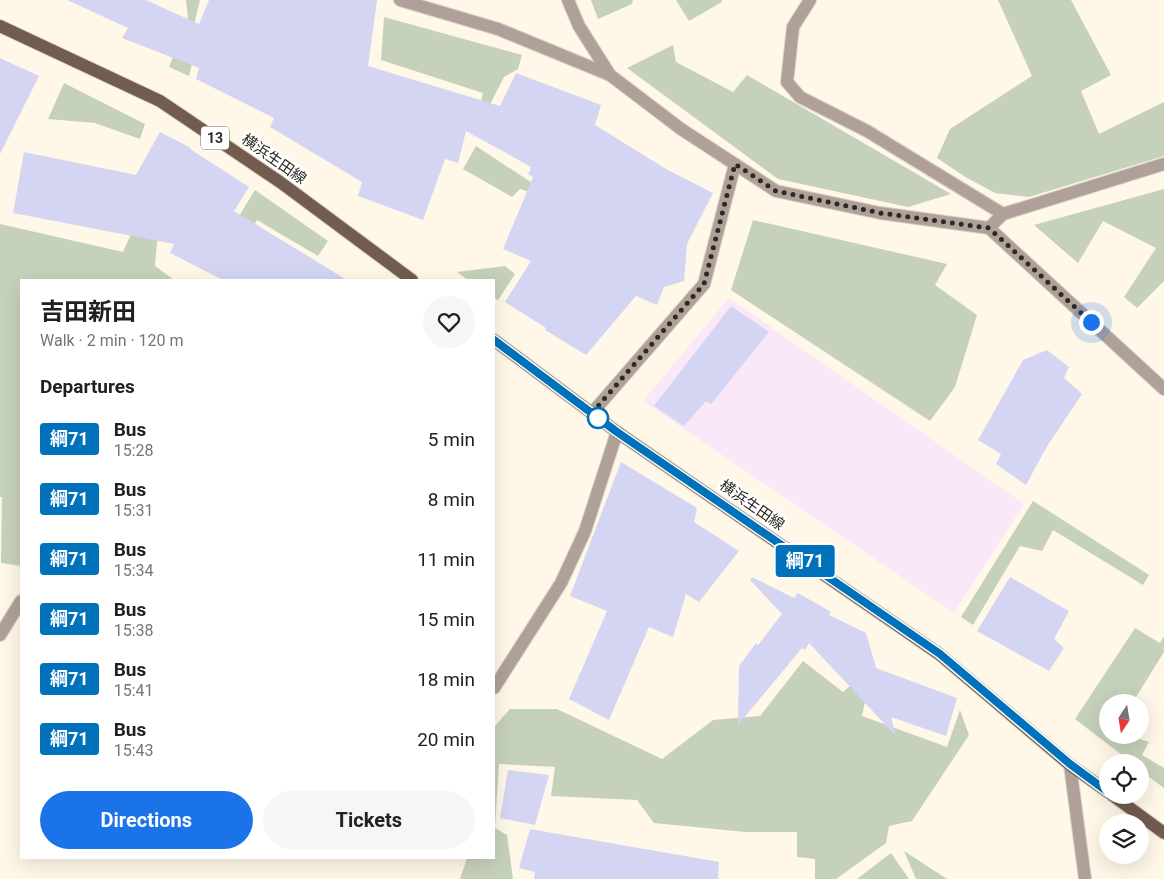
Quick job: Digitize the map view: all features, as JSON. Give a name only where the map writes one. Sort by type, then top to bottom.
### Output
[{"type":"main road","name":"横浜生田線","points":[[0,26],[160,101],[280,182],[411,279]]},
{"type":"main road","name":"横浜生田線","points":[[495,341],[617,432],[940,654],[1070,764],[1099,785]]},
{"type":"main road","points":[[1124,804],[1164,833]]},
{"type":"street","points":[[400,0],[498,29],[610,75],[681,129],[776,191],[880,213],[989,228],[1164,389]]},
{"type":"street","points":[[568,0],[578,26],[610,75]]},
{"type":"street","points":[[810,0],[793,27],[787,82],[800,97],[867,130],[1003,214]]},
{"type":"street","points":[[592,413],[704,284],[735,164]]},
{"type":"street","points":[[989,228],[1003,214],[1164,164]]},
{"type":"street","points":[[495,686],[561,584],[586,531],[617,432]]},
{"type":"street","points":[[0,635],[20,604]]},
{"type":"street","points":[[1070,764],[1085,879]]},
{"type":"shaded area","points":[[729,298],[1024,504],[954,613],[643,401]]},
{"type":"green space","points":[[186,0],[200,0],[194,25],[199,36],[189,76],[169,67],[188,19]]},
{"type":"green space","points":[[591,0],[633,0],[632,4],[598,19]]},
{"type":"green space","points":[[676,0],[721,0],[722,2],[689,21]]},
{"type":"green space","points":[[998,0],[1071,0],[1111,75],[1081,91],[1099,134],[1164,102],[1164,156],[1029,197],[995,193],[967,178],[937,158],[950,129],[1032,76]]},
{"type":"green space","points":[[384,17],[522,55],[518,69],[504,77],[473,138],[483,93],[381,60]]},
{"type":"green space","points":[[673,45],[676,62],[733,92],[747,75],[951,194],[908,207],[778,179],[627,68]]},
{"type":"green space","points":[[64,83],[145,124],[140,139],[95,123],[48,119]]},
{"type":"green space","points":[[476,146],[561,202],[520,189],[512,197],[463,169]]},
{"type":"green space","points":[[1164,189],[1164,281],[1137,308],[1124,297],[1156,248],[1103,221],[1078,263],[1034,225]]},
{"type":"green space","points":[[255,190],[328,241],[318,256],[257,220],[250,233],[236,221]]},
{"type":"green space","points":[[753,220],[947,264],[935,285],[977,315],[955,387],[930,421],[731,290]]},
{"type":"green space","points":[[136,223],[158,231],[155,266],[173,279],[20,279],[20,566],[1,563],[0,224],[123,252]]},
{"type":"green space","points":[[505,266],[515,274],[498,300],[495,298],[495,279],[467,279],[457,272]]},
{"type":"green space","points":[[1033,501],[1149,575],[1143,585],[1053,530],[1042,551],[1020,546],[973,625],[961,617]]},
{"type":"green space","points":[[1135,628],[1160,643],[1164,636],[1164,652],[1138,694],[1099,694],[1099,737],[1075,719]]},
{"type":"green space","points":[[803,661],[843,692],[872,667],[862,716],[947,747],[960,710],[969,735],[912,821],[889,826],[886,843],[836,879],[815,879],[815,859],[797,857],[797,832],[745,832],[654,823],[637,800],[551,796],[555,767],[499,764],[495,828],[495,726],[510,709],[557,709],[662,759],[713,720],[760,716]]},
{"type":"green space","points":[[1108,744],[1148,744],[1143,754],[1121,754]]},
{"type":"green space","points":[[1149,759],[1164,768],[1164,788],[1149,777]]},
{"type":"green space","points":[[495,828],[507,835],[513,879],[460,879],[467,859],[495,859]]},
{"type":"green space","points":[[904,851],[947,879],[916,879]]},
{"type":"green space","points":[[891,853],[909,879],[857,879]]},
{"type":"building","points":[[67,0],[146,0],[199,24],[209,0],[377,0],[368,66],[500,106],[516,73],[601,105],[595,125],[666,169],[713,193],[687,244],[684,281],[664,287],[657,305],[636,296],[586,355],[545,330],[546,328],[505,302],[531,261],[503,249],[533,177],[528,174],[531,167],[466,131],[458,163],[445,159],[423,220],[358,196],[362,182],[270,127],[274,118],[196,79],[199,68],[122,38],[128,28]]},
{"type":"building","points":[[0,58],[39,76],[0,154]]},
{"type":"building","points":[[160,132],[191,148],[249,187],[234,211],[345,279],[221,279],[170,253],[174,244],[13,213],[24,152],[136,175]]},
{"type":"building","points":[[731,306],[769,332],[711,404],[706,401],[684,426],[654,406]]},
{"type":"building","points":[[1047,350],[1069,367],[1064,378],[1082,394],[1046,448],[1026,485],[996,464],[1001,454],[978,440],[1023,360]]},
{"type":"building","points":[[621,462],[697,508],[694,522],[739,551],[699,602],[686,594],[673,637],[649,627],[609,720],[569,699],[607,611],[570,596]]},
{"type":"building","points":[[752,577],[794,598],[798,593],[831,612],[829,615],[866,633],[876,668],[957,698],[946,736],[891,717],[896,736],[809,643],[805,650],[802,648],[738,725],[739,666],[756,643],[758,645],[782,614],[750,580]]},
{"type":"building","points":[[1010,577],[1069,611],[1054,639],[1064,648],[1049,671],[977,631]]},
{"type":"building","points":[[508,770],[549,775],[535,825],[500,818]]},
{"type":"building","points":[[530,829],[719,862],[718,879],[534,879],[535,872],[519,868]]},
{"type":"bus line","name":"綱71","points":[[495,341],[617,432],[940,654],[1070,764],[1099,785]]},
{"type":"route","points":[[598,418],[592,413],[704,284],[735,164],[776,191],[880,213],[989,228],[1091,322]]}]
